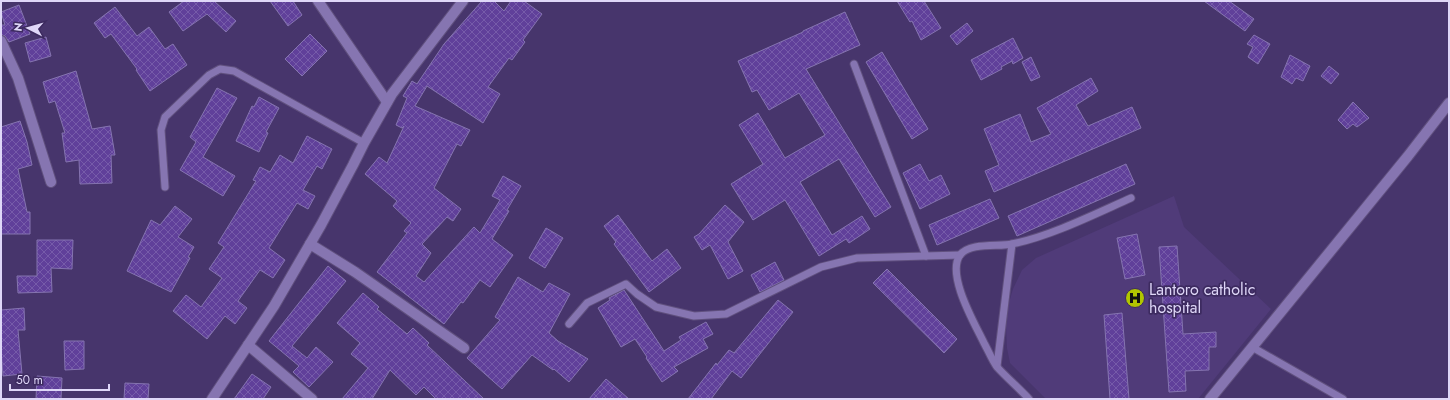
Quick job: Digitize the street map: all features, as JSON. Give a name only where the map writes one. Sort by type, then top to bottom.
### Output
[{"type":"street","points":[[318,1],[387,102]]},
{"type":"street","points":[[212,399],[274,306],[310,244],[387,102],[412,65],[463,1]]},
{"type":"street","points":[[1,41],[18,78],[51,182]]},
{"type":"street","points":[[1210,399],[1408,156],[1449,103]]},
{"type":"street","points":[[310,244],[355,272],[464,348]]},
{"type":"street","points":[[248,345],[312,399]]},
{"type":"lane","points":[[854,64],[926,256]]},
{"type":"lane","points":[[165,187],[161,130],[165,117],[209,75],[220,69],[234,71],[364,143]]},
{"type":"lane","points":[[569,324],[587,303],[626,284],[637,294],[656,307],[694,316],[726,314],[821,267],[857,258],[960,255],[967,250],[980,246],[1012,244],[1050,233],[1131,198]]},
{"type":"lane","points":[[997,366],[1012,244]]},
{"type":"lane","points":[[960,255],[956,266],[957,279],[967,310],[997,366],[1029,399]]},
{"type":"lane","points":[[1252,347],[1343,399]]},
{"type":"shaded area","name":"Lantoro catholic hospital","points":[[1174,196],[1184,227],[1271,309],[1198,399],[1046,399],[1010,363],[1007,348],[1006,326],[1008,306],[1013,289],[1022,270],[1036,258]]},
{"type":"building","points":[[184,1],[214,1],[236,21],[226,32],[207,14],[183,31],[169,12]]},
{"type":"building","points":[[270,1],[293,1],[302,15],[288,26]]},
{"type":"building","points":[[482,1],[494,1],[504,11],[511,1],[524,1],[542,14],[523,40],[525,42],[512,60],[509,58],[488,87],[500,94],[483,123],[427,86],[415,106],[470,130],[461,146],[457,144],[434,188],[461,209],[453,221],[447,217],[422,244],[431,253],[416,276],[424,282],[474,227],[480,233],[500,200],[492,196],[503,176],[521,186],[507,210],[509,211],[492,239],[513,255],[490,287],[480,280],[463,303],[461,302],[444,324],[377,272],[407,233],[404,231],[411,223],[393,206],[397,201],[365,174],[379,157],[387,163],[404,126],[402,128],[396,125],[407,98],[403,96],[412,81],[417,84],[444,44]]},
{"type":"building","points":[[897,1],[924,1],[941,28],[921,40],[912,21],[910,22]]},
{"type":"building","points":[[1204,1],[1229,1],[1254,19],[1245,31]]},
{"type":"building","points":[[19,5],[30,34],[9,42],[5,36],[1,35],[1,25],[5,25],[1,12]]},
{"type":"building","points":[[115,7],[137,36],[149,27],[165,49],[173,44],[187,65],[150,91],[136,70],[137,69],[111,34],[105,38],[94,23]]},
{"type":"building","points":[[845,12],[860,45],[806,69],[891,207],[875,217],[839,159],[800,182],[832,235],[862,216],[870,229],[849,243],[846,239],[819,256],[785,200],[753,220],[731,184],[763,164],[739,125],[758,113],[785,158],[825,135],[799,93],[769,110],[757,90],[752,92],[738,61]]},
{"type":"building","points":[[967,23],[973,31],[957,45],[950,36]]},
{"type":"building","points":[[310,34],[327,51],[302,76],[285,59]]},
{"type":"building","points":[[1254,35],[1270,44],[1258,64],[1248,57],[1253,47],[1247,44]]},
{"type":"building","points":[[46,37],[51,56],[30,62],[25,43]]},
{"type":"building","points":[[1013,38],[1023,58],[1013,64],[1012,61],[1001,67],[1002,69],[981,80],[971,60]]},
{"type":"building","points":[[882,52],[928,129],[912,139],[866,62]]},
{"type":"building","points":[[1290,55],[1310,66],[1303,81],[1296,78],[1292,84],[1281,77]]},
{"type":"building","points":[[1031,57],[1040,77],[1031,81],[1022,62]]},
{"type":"building","points":[[1329,66],[1339,74],[1331,84],[1321,76]]},
{"type":"building","points":[[76,71],[92,129],[110,126],[115,155],[111,155],[112,183],[80,184],[79,160],[66,162],[62,133],[65,133],[55,101],[49,103],[43,82]]},
{"type":"building","points":[[1091,78],[1098,91],[1076,105],[1088,126],[1132,107],[1141,128],[994,192],[985,171],[999,165],[984,129],[1020,114],[1031,142],[1051,134],[1037,108]]},
{"type":"building","points":[[217,88],[237,98],[203,157],[235,176],[223,196],[180,170],[196,142],[190,137]]},
{"type":"building","points":[[259,97],[279,108],[266,132],[268,133],[259,152],[236,141],[252,106],[254,107]]},
{"type":"building","points":[[1353,102],[1369,118],[1357,127],[1353,124],[1347,129],[1338,120]]},
{"type":"building","points":[[20,121],[27,142],[32,165],[18,169],[27,212],[30,212],[30,234],[1,234],[1,127]]},
{"type":"building","points":[[307,136],[332,149],[322,169],[317,166],[303,190],[315,196],[308,209],[297,203],[269,248],[285,260],[273,278],[260,270],[238,301],[247,308],[235,324],[225,316],[207,339],[173,311],[186,295],[201,307],[222,278],[209,269],[224,247],[218,243],[256,181],[253,180],[260,167],[270,172],[280,155],[293,163]]},
{"type":"building","points":[[920,164],[929,181],[941,175],[950,194],[920,209],[903,173]]},
{"type":"building","points":[[1126,164],[1135,184],[1017,236],[1008,216]]},
{"type":"building","points":[[990,199],[999,218],[937,245],[929,225]]},
{"type":"building","points":[[725,205],[744,222],[728,242],[743,271],[728,279],[710,245],[702,250],[694,237],[699,234]]},
{"type":"building","points":[[175,206],[192,219],[178,237],[194,247],[188,257],[190,258],[171,292],[127,271],[151,220],[160,225]]},
{"type":"building","points":[[618,215],[652,261],[667,249],[681,268],[649,292],[614,244],[616,242],[604,226]]},
{"type":"building","points":[[546,228],[563,238],[545,268],[529,258]]},
{"type":"building","points":[[1137,234],[1145,275],[1125,279],[1117,238]]},
{"type":"building","points":[[37,240],[73,240],[72,269],[51,268],[52,292],[18,293],[17,276],[37,276]]},
{"type":"building","points":[[1177,246],[1183,334],[1216,332],[1216,347],[1209,347],[1209,370],[1185,371],[1186,391],[1169,392],[1159,247]]},
{"type":"building","points":[[775,262],[784,280],[760,292],[751,275]]},
{"type":"building","points":[[328,266],[346,281],[292,346],[307,358],[316,347],[333,362],[309,387],[293,372],[299,366],[269,341]]},
{"type":"building","points":[[887,269],[957,339],[944,353],[873,283]]},
{"type":"building","points":[[518,277],[543,292],[549,283],[570,294],[549,333],[558,341],[588,359],[569,382],[554,369],[553,370],[532,355],[502,389],[467,358],[500,320],[495,317]]},
{"type":"building","points":[[624,290],[664,351],[681,340],[679,337],[706,322],[713,334],[703,339],[708,348],[674,367],[678,371],[662,382],[635,339],[621,347],[598,308],[610,300],[609,298]]},
{"type":"building","points":[[363,293],[379,307],[377,309],[407,334],[413,328],[429,343],[427,345],[484,399],[436,399],[424,387],[416,395],[390,370],[372,399],[342,399],[368,368],[351,354],[360,343],[337,323]]},
{"type":"building","points":[[778,300],[793,312],[741,378],[732,371],[711,399],[688,399],[716,363],[717,365],[729,350],[734,353]]},
{"type":"building","points":[[24,308],[25,330],[18,330],[22,374],[3,376],[1,310]]},
{"type":"building","points":[[1122,313],[1129,399],[1110,399],[1104,315]]},
{"type":"building","points":[[64,341],[84,341],[84,369],[65,370]]},
{"type":"building","points":[[252,374],[271,387],[263,399],[234,399]]},
{"type":"building","points":[[37,376],[62,378],[61,399],[36,399]]},
{"type":"building","points":[[606,379],[629,399],[589,399]]},
{"type":"building","points":[[125,383],[149,384],[148,399],[124,399]]},
{"type":"place","name":"Lantoro catholic hospital","points":[[1135,298]]}]
